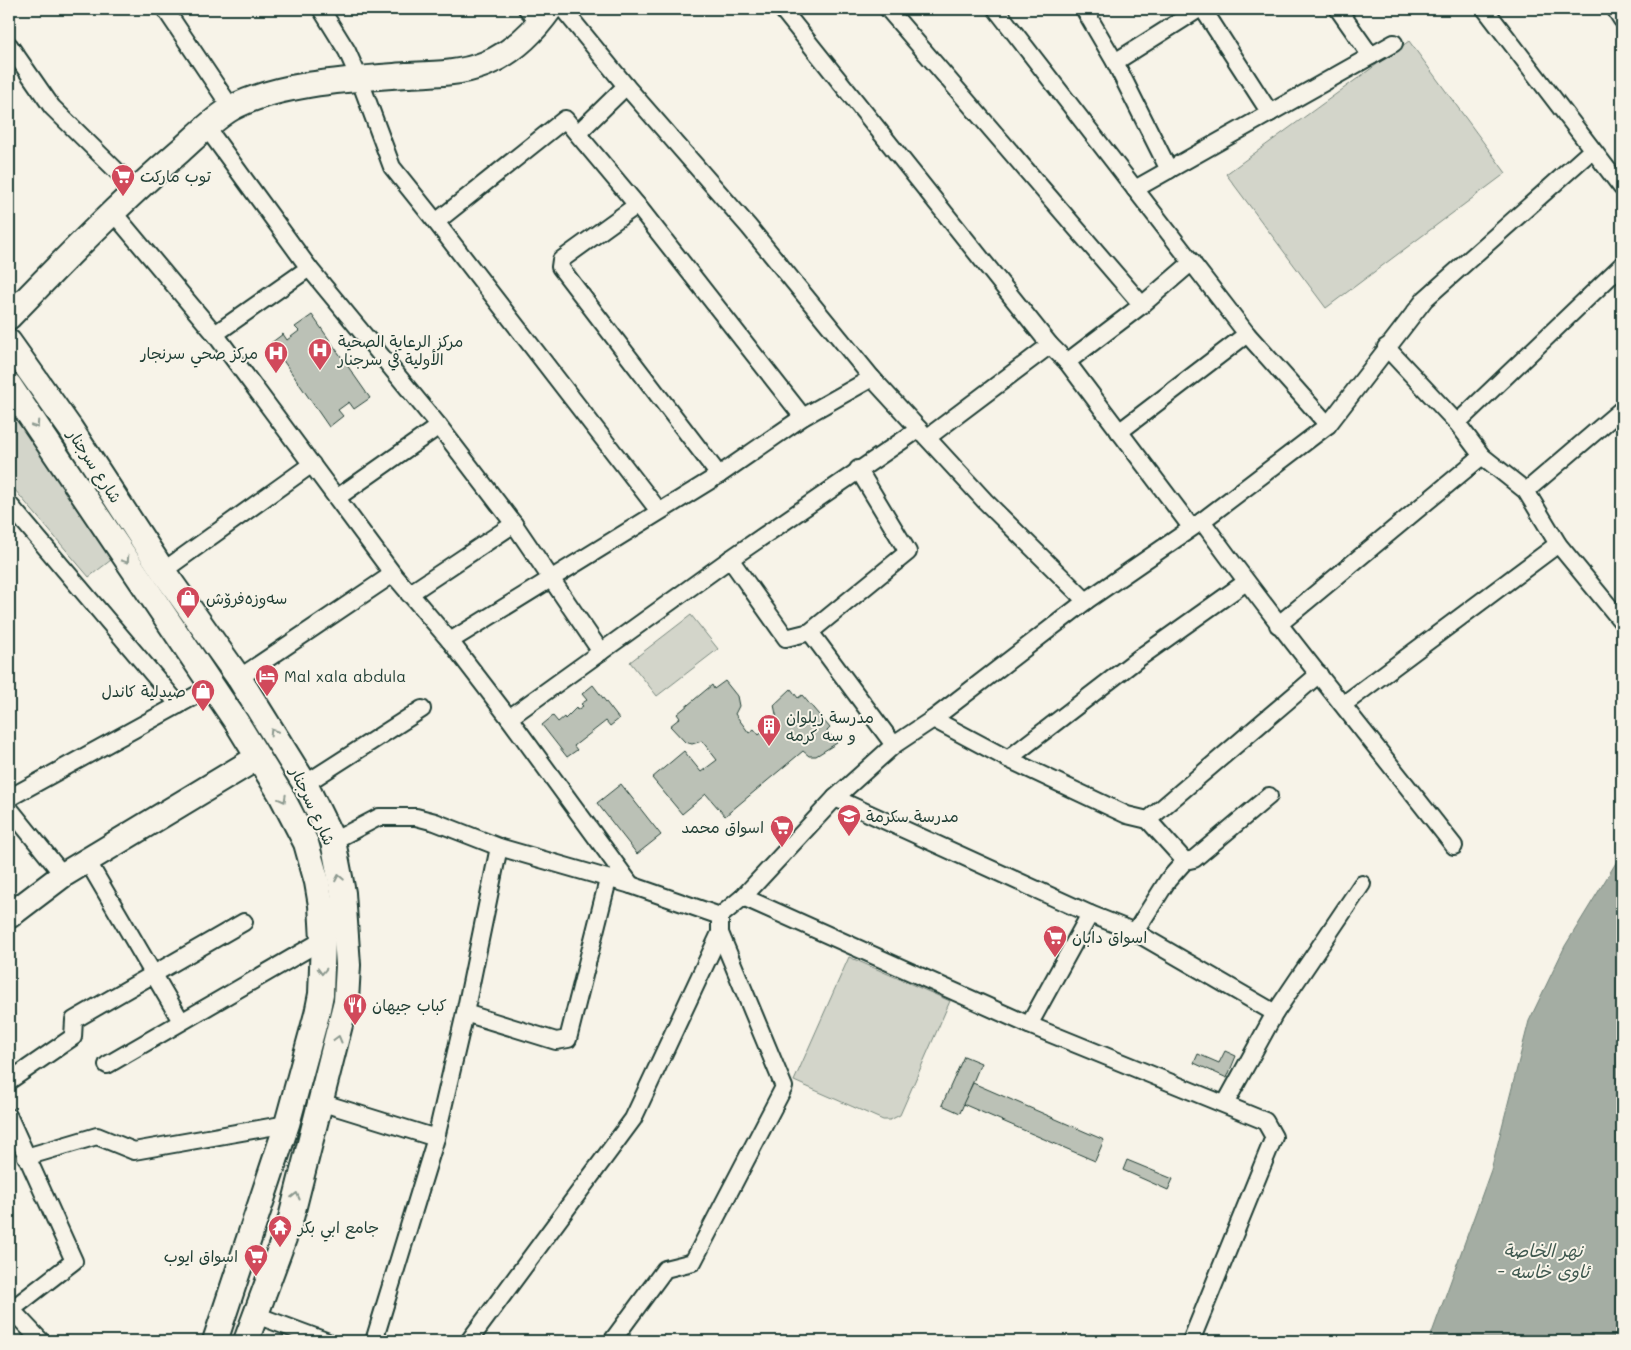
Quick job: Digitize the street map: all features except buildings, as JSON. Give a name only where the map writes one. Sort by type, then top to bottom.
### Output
[{"type":"street","points":[[165,9],[232,108]]},
{"type":"street","points":[[321,9],[347,51],[392,167],[659,511]]},
{"type":"street","points":[[563,9],[626,86],[749,227],[872,378],[985,501],[1086,601]]},
{"type":"street","points":[[782,9],[1050,345],[1067,362],[1119,432],[1246,582],[1278,625],[1344,704],[1454,846]]},
{"type":"street","points":[[888,9],[1142,305]]},
{"type":"street","points":[[996,9],[1247,334],[1328,425]]},
{"type":"street","points":[[1084,9],[1115,62],[1168,170]]},
{"type":"street","points":[[1115,62],[1199,9]]},
{"type":"street","points":[[1203,9],[1270,113]]},
{"type":"street","points":[[1338,9],[1371,56]]},
{"type":"street","points":[[1485,9],[1622,188]]},
{"type":"street","points":[[1615,9],[1622,20]]},
{"type":"street","points":[[9,317],[134,189],[232,108],[262,96],[281,91],[359,78],[439,73],[484,64],[518,45],[539,13]]},
{"type":"street","points":[[1135,189],[1394,43]]},
{"type":"street","points":[[9,45],[52,107],[134,189]]},
{"type":"street","points":[[578,133],[626,86]]},
{"type":"street","points":[[436,222],[565,119],[637,205],[803,417]]},
{"type":"street","points":[[207,128],[309,268],[439,426],[514,524],[553,578],[601,652]]},
{"type":"street","points":[[720,916],[743,898],[835,798],[894,746],[933,719],[1086,601],[1197,524],[1328,425],[1386,347],[1425,299],[1592,150]]},
{"type":"street","points":[[637,205],[561,260],[560,267],[719,474]]},
{"type":"street","points":[[112,211],[215,334],[338,497],[393,574],[450,641],[632,885]]},
{"type":"street","points":[[1067,362],[1142,305],[1192,262]]},
{"type":"street","points":[[1456,423],[1622,265]]},
{"type":"street","points":[[215,334],[309,268]]},
{"type":"street","points":[[1119,432],[1247,334]]},
{"type":"street","name":"شارع سرجنار","points":[[9,342],[70,428],[163,571],[239,678],[305,784],[332,841],[343,893],[347,979],[342,1026],[320,1102],[290,1222],[269,1284],[246,1341]]},
{"type":"street","points":[[509,718],[858,469],[924,433],[1050,345]]},
{"type":"street","points":[[1386,347],[1456,423],[1482,456],[1526,491],[1558,544],[1622,622]]},
{"type":"street","points":[[450,641],[719,474],[803,417],[872,378]]},
{"type":"street","name":"شارع سرجنار","points":[[9,385],[237,723],[280,793],[306,843],[321,905],[323,940],[322,994],[310,1045],[287,1124],[215,1341]]},
{"type":"street","points":[[1526,491],[1622,409]]},
{"type":"street","points":[[338,497],[439,426]]},
{"type":"street","points":[[1278,625],[1482,456]]},
{"type":"street","points":[[163,571],[312,464]]},
{"type":"street","points":[[730,559],[786,638],[810,632],[908,552],[858,469]]},
{"type":"street","points":[[9,504],[180,705]]},
{"type":"street","points":[[409,594],[514,524]]},
{"type":"street","points":[[1344,704],[1558,544]]},
{"type":"street","points":[[239,678],[393,574]]},
{"type":"street","points":[[1008,759],[1140,658],[1246,582]]},
{"type":"street","points":[[810,632],[894,746]]},
{"type":"street","points":[[1148,820],[1319,674]]},
{"type":"street","points":[[9,798],[212,687]]},
{"type":"street","points":[[305,784],[422,709]]},
{"type":"street","points":[[933,719],[1008,759],[1127,815],[1148,820],[1185,860]]},
{"type":"street","points":[[9,916],[64,875],[257,758]]},
{"type":"street","points":[[1135,932],[1168,880],[1185,860],[1194,858],[1269,796]]},
{"type":"street","points":[[835,798],[1090,914],[1135,932],[1275,1013]]},
{"type":"street","points":[[9,808],[64,875]]},
{"type":"street","points":[[332,841],[379,817],[416,817],[435,822],[499,847],[608,880],[632,885],[720,916]]},
{"type":"street","points":[[374,1341],[436,1138],[465,1013],[499,847]]},
{"type":"street","points":[[88,862],[155,972],[181,1021]]},
{"type":"street","points":[[465,1013],[556,1041],[568,1039],[608,880]]},
{"type":"street","points":[[1225,1104],[1275,1013],[1362,884]]},
{"type":"street","points":[[743,898],[1029,1025],[1265,1121],[1274,1137],[1191,1341]]},
{"type":"street","points":[[1029,1025],[1090,914]]},
{"type":"street","points":[[612,1341],[665,1269],[693,1262],[784,1087],[720,933],[720,916]]},
{"type":"street","points":[[9,1081],[73,1037],[74,1020],[244,922]]},
{"type":"street","points":[[470,1341],[634,1119],[720,933]]},
{"type":"street","points":[[107,1065],[323,940]]},
{"type":"street","points":[[320,1102],[436,1138]]},
{"type":"street","points":[[9,1117],[74,1261],[10,1309],[41,1341]]},
{"type":"street","points":[[26,1157],[97,1136],[134,1151],[287,1124]]},
{"type":"street","points":[[239,1271],[269,1284]]},
{"type":"street","points":[[256,1315],[326,1341]]},
{"type":"shaded area","points":[[1409,41],[1506,173],[1326,308],[1226,174]]},
{"type":"shaded area","points":[[9,404],[120,553],[89,577],[9,483]]},
{"type":"shaded area","points":[[691,615],[718,649],[657,696],[630,662]]},
{"type":"shaded area","points":[[849,957],[950,1001],[900,1115],[890,1120],[883,1120],[794,1081]]},
{"type":"water","name":"نهر الخاصة - ئاوی خاسە","points":[[1622,853],[1622,1341],[1429,1341],[1491,1170],[1529,1021],[1565,946]]},
{"type":"place","name":"توب ماركت","points":[[123,197]]},
{"type":"place","name":"مركز الرعاية الصحية الأولية في سرجنار","points":[[320,371]]},
{"type":"place","name":"مركز صحي سرنجار","points":[[276,374]]},
{"type":"place","name":"سەوزەفرۆش","points":[[188,619]]},
{"type":"place","name":"Mal xala abdula","points":[[267,697]]},
{"type":"place","name":"صيدلية كاندل","points":[[203,712]]},
{"type":"place","name":"مدرسة زيلوان و سه كرمه","points":[[769,747]]},
{"type":"place","name":"مدرسة سكرمة","points":[[849,837]]},
{"type":"place","name":"اسواق محمد","points":[[782,848]]},
{"type":"place","name":"اسواق دابان","points":[[1055,958]]},
{"type":"place","name":"كباب جيهان","points":[[355,1026]]},
{"type":"place","name":"جامع ابي بكر","points":[[280,1248]]},
{"type":"place","name":"اسواق ايوب","points":[[256,1277]]}]
